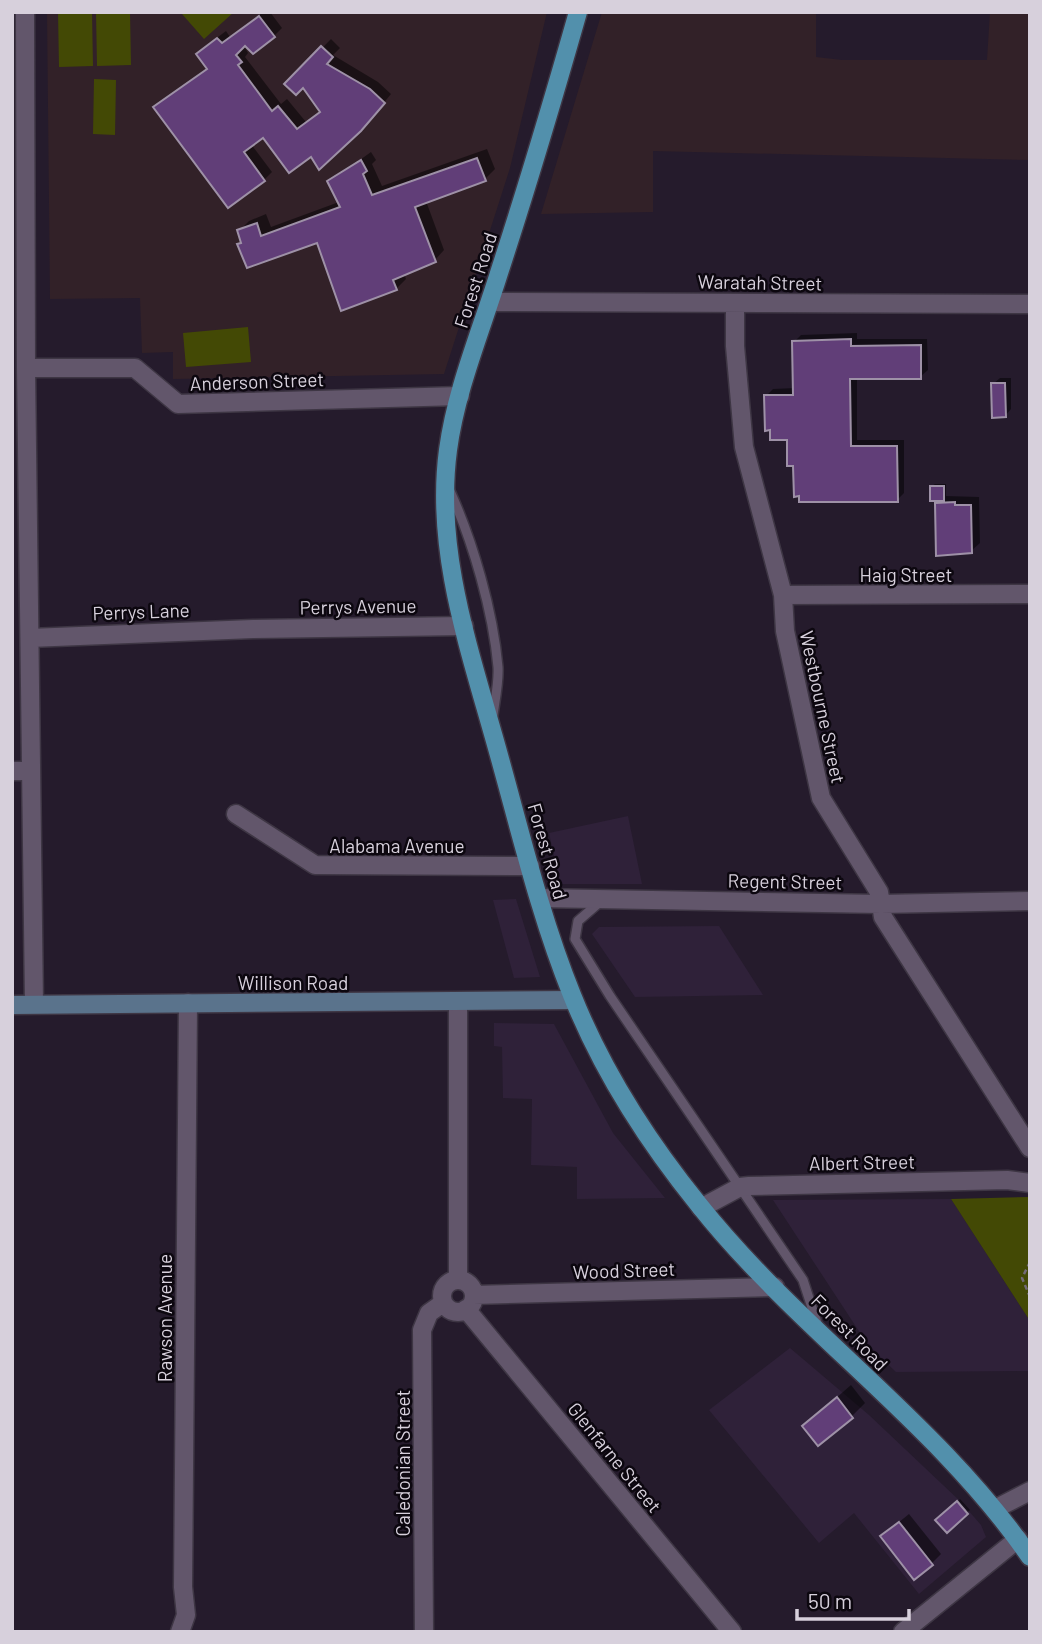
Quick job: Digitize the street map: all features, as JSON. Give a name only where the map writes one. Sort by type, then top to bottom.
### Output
[{"type":"main road","name":"Forest Road","points":[[578,12],[460,396],[448,449],[445,480],[445,535],[464,626],[539,898],[573,1000],[640,1124],[701,1208],[775,1287],[942,1451],[995,1509],[1030,1557]]},
{"type":"main road","name":"Willison Road","points":[[12,1004],[458,1003],[573,1000]]},
{"type":"street","points":[[25,12],[18,98],[19,322],[26,368],[20,547],[30,638],[34,1004]]},
{"type":"street","name":"Waratah Street","points":[[490,302],[1030,304]]},
{"type":"street","name":"Westbourne Street","points":[[735,304],[735,346],[744,447],[783,596],[785,631],[821,798],[879,892],[883,917],[1030,1148]]},
{"type":"street","name":"Anderson Street","points":[[26,368],[135,368],[178,404],[460,396]]},
{"type":"street","name":"Haig Street","points":[[783,596],[1030,594]]},
{"type":"street","name":"Perrys Avenue","points":[[253,629],[464,626]]},
{"type":"street","name":"Perrys Lane","points":[[30,638],[253,629]]},
{"type":"street","points":[[12,771],[31,771]]},
{"type":"street","name":"Alabama Avenue","points":[[236,814],[315,865],[530,866]]},
{"type":"street","name":"Regent Street","points":[[539,898],[881,904],[1030,901]]},
{"type":"street","name":"Rawson Avenue","points":[[180,1632],[186,1615],[183,1573],[188,1003]]},
{"type":"street","points":[[458,1003],[458,1280]]},
{"type":"street","name":"Albert Street","points":[[701,1208],[740,1187],[1007,1180],[1030,1182]]},
{"type":"street","points":[[458,1280],[469,1284],[470,1302],[450,1311],[443,1303],[444,1287],[458,1280]]},
{"type":"street","name":"Wood Street","points":[[470,1302],[775,1287]]},
{"type":"street","name":"Glenfarne Street","points":[[470,1302],[732,1632]]},
{"type":"street","name":"Caledonian Street","points":[[424,1632],[422,1330],[429,1313],[443,1303]]},
{"type":"street","points":[[995,1509],[1030,1490]]},
{"type":"street","points":[[903,1632],[1018,1539]]},
{"type":"lane","points":[[445,480],[470,536],[491,631],[498,668],[492,728]]},
{"type":"lane","points":[[603,900],[584,914],[574,931],[575,939],[610,996],[803,1280],[819,1331]]},
{"type":"path","points":[[1030,1262],[1022,1278],[1030,1297]]},
{"type":"shaded area","points":[[47,12],[547,12],[510,168],[444,374],[173,379],[173,352],[142,353],[140,298],[50,299]]},
{"type":"shaded area","points":[[602,12],[816,12],[816,57],[842,60],[987,60],[990,12],[1030,12],[1030,160],[653,151],[653,212],[541,214]]},
{"type":"shaded area","points":[[628,816],[642,884],[560,884],[549,833]]},
{"type":"shaded area","points":[[516,899],[540,977],[514,978],[493,900]]},
{"type":"shaded area","points":[[719,926],[763,995],[635,997],[592,934],[599,927]]},
{"type":"shaded area","points":[[494,1023],[554,1024],[613,1133],[665,1198],[577,1199],[577,1167],[531,1165],[532,1099],[503,1098],[502,1047],[494,1046]]},
{"type":"shaded area","points":[[951,1199],[1030,1321],[1030,1371],[896,1372],[868,1345],[773,1200]]},
{"type":"shaded area","points":[[790,1348],[869,1415],[961,1502],[981,1525],[986,1537],[919,1594],[854,1513],[819,1543],[709,1410]]},
{"type":"green space","points":[[58,12],[92,12],[93,66],[59,67]]},
{"type":"green space","points":[[96,12],[130,12],[131,65],[97,66]]},
{"type":"green space","points":[[234,12],[204,39],[182,14]]},
{"type":"green space","points":[[94,79],[116,80],[115,135],[93,134]]},
{"type":"green space","points":[[248,327],[251,362],[186,367],[183,333]]},
{"type":"green space","points":[[1030,1197],[1030,1321],[951,1199]]},
{"type":"building","points":[[259,16],[275,37],[253,54],[245,46],[236,55],[242,62],[238,65],[272,111],[278,106],[297,129],[320,112],[303,88],[296,95],[284,84],[321,46],[333,57],[327,64],[370,89],[385,103],[361,131],[319,170],[311,157],[289,173],[263,138],[244,152],[265,181],[228,208],[153,107],[207,69],[196,54],[217,38],[222,43]]},
{"type":"building","points":[[477,158],[486,181],[415,207],[436,262],[393,280],[397,290],[341,311],[317,243],[247,268],[237,244],[241,243],[237,230],[257,223],[261,236],[340,207],[327,181],[361,160],[367,171],[363,174],[372,195]]},
{"type":"building","points":[[851,339],[851,346],[921,345],[921,379],[850,379],[851,446],[897,446],[898,502],[799,502],[799,496],[794,497],[793,466],[787,466],[787,440],[770,440],[770,430],[765,431],[764,395],[793,395],[792,341]]},
{"type":"building","points":[[991,383],[1005,383],[1006,417],[992,418]]},
{"type":"building","points":[[930,486],[944,486],[944,501],[930,501]]},
{"type":"building","points":[[955,502],[955,505],[971,505],[972,553],[936,556],[935,503]]},
{"type":"building","points":[[837,1397],[853,1418],[818,1446],[802,1426]]},
{"type":"building","points":[[957,1501],[968,1514],[947,1533],[935,1520]]},
{"type":"building","points":[[899,1522],[933,1565],[914,1580],[880,1536]]}]
